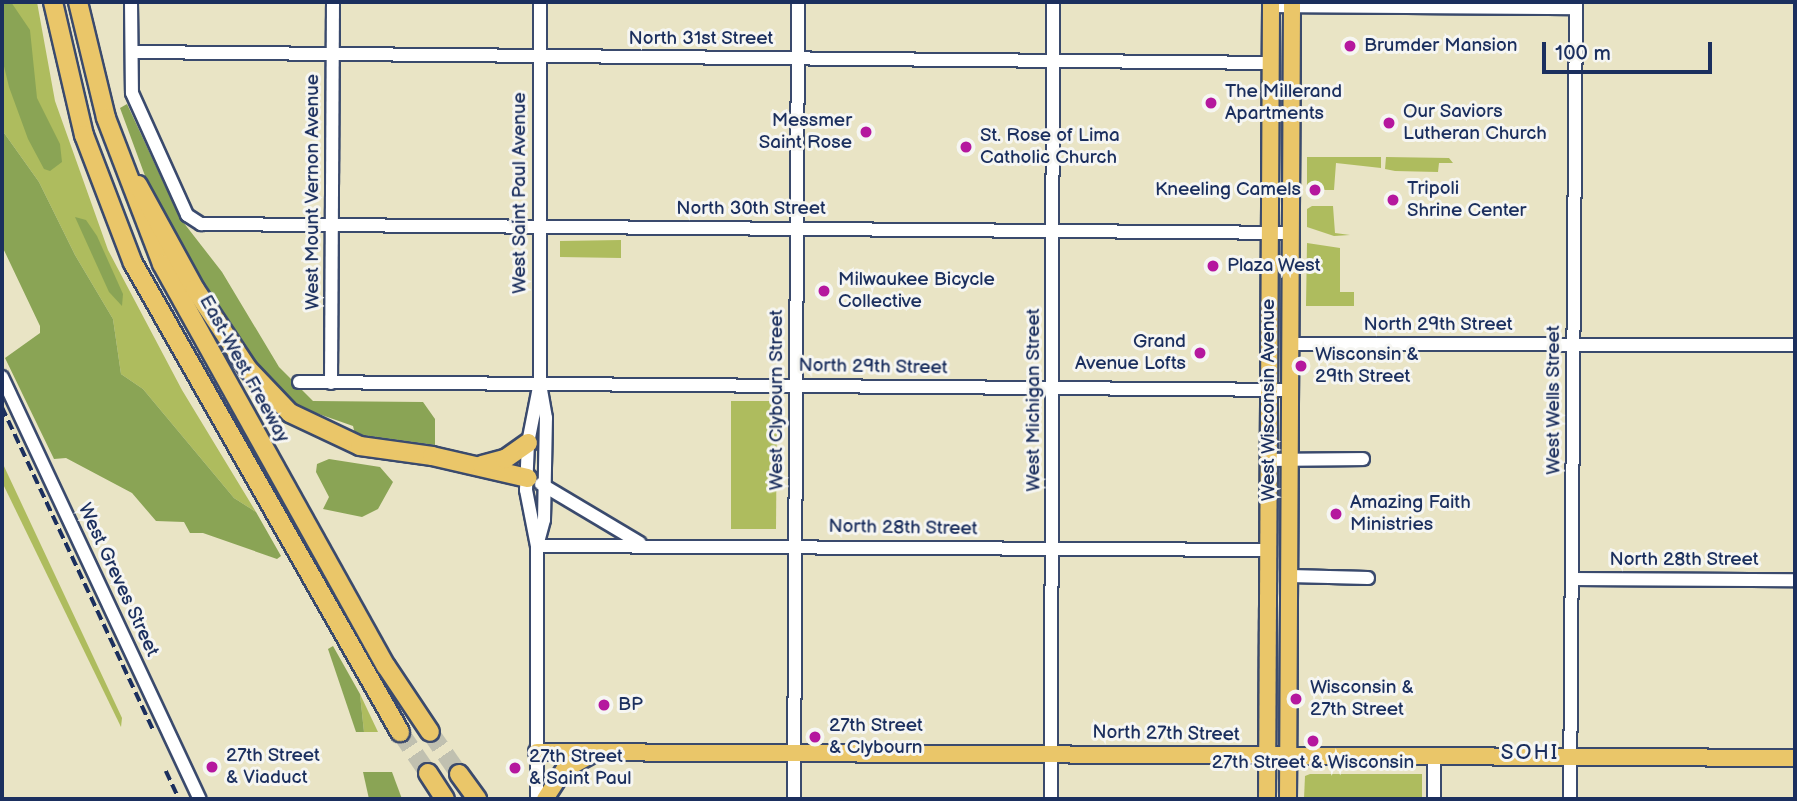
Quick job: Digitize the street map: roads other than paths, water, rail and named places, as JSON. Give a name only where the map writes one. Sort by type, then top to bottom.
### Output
[{"type":"highway","points":[[53,2],[84,135],[133,264],[400,732]]},
{"type":"highway","name":"East-West Freeway","points":[[78,2],[115,146],[148,233],[184,306],[386,666],[430,732]]},
{"type":"highway","points":[[115,146],[195,289],[264,390],[306,424],[342,440],[479,465],[527,478]]},
{"type":"highway","points":[[479,465],[505,459],[528,443]]},
{"type":"highway","points":[[428,773],[445,799]]},
{"type":"highway","points":[[459,774],[477,799]]},
{"type":"main road","name":"West Wisconsin Avenue","points":[[1268,799],[1271,4]]},
{"type":"main road","name":"West Wisconsin Avenue","points":[[1289,799],[1292,4]]},
{"type":"main road","points":[[1268,550],[1278,561],[1280,583],[1290,597]]},
{"type":"main road","name":"North 27th Street","points":[[537,752],[795,751],[1570,759],[1795,758]]},
{"type":"main road","points":[[545,799],[570,764],[597,752]]},
{"type":"street","points":[[131,2],[132,52]]},
{"type":"street","name":"West Mount Vernon Avenue","points":[[331,383],[333,2]]},
{"type":"street","name":"West Saint Paul Avenue","points":[[537,546],[544,520],[546,486],[546,418],[540,383],[540,2]]},
{"type":"street","name":"West Clybourn Street","points":[[794,799],[798,2]]},
{"type":"street","name":"West Michigan Street","points":[[1051,799],[1054,2]]},
{"type":"street","points":[[1271,4],[1576,5]]},
{"type":"street","name":"West Wells Street","points":[[1570,799],[1576,5]]},
{"type":"street","name":"North 31st Street","points":[[132,52],[1271,63]]},
{"type":"street","name":"North 30th Street","points":[[132,52],[132,93],[151,139],[187,215],[211,225],[1291,233]]},
{"type":"street","name":"North 29th Street","points":[[1290,344],[1795,345]]},
{"type":"street","name":"West Greves Street","points":[[2,377],[200,799]]},
{"type":"street","name":"North 29th Street","points":[[299,382],[1289,390]]},
{"type":"street","name":"West Saint Paul Avenue","points":[[537,799],[537,546],[527,478],[528,443],[540,383]]},
{"type":"street","points":[[1270,460],[1363,459]]},
{"type":"street","points":[[527,478],[546,486],[640,544]]},
{"type":"street","name":"North 28th Street","points":[[537,546],[640,544],[1268,550]]},
{"type":"street","points":[[1290,576],[1368,578]]},
{"type":"street","name":"North 28th Street","points":[[1572,579],[1795,580]]},
{"type":"street","points":[[1433,757],[1434,799]]},
{"type":"tunnel","points":[[400,732],[428,773]]},
{"type":"tunnel","points":[[430,732],[459,774]]},
{"type":"railway","points":[[2,407],[154,731]]},
{"type":"railway","points":[[166,771],[179,799]]},
{"type":"place","name":"Brumder Mansion","points":[[1350,46]]},
{"type":"place","name":"The Millerand Apartments","points":[[1211,103]]},
{"type":"place","name":"Our Saviors Lutheran Church","points":[[1389,123]]},
{"type":"place","name":"Messmer Saint Rose","points":[[866,132]]},
{"type":"place","name":"St. Rose of Lima Catholic Church","points":[[966,147]]},
{"type":"place","name":"Kneeling Camels","points":[[1315,190]]},
{"type":"place","name":"Tripoli Shrine Center","points":[[1393,200]]},
{"type":"place","name":"Plaza West","points":[[1213,266]]},
{"type":"place","name":"Milwaukee Bicycle Collective","points":[[824,291]]},
{"type":"place","name":"Grand Avenue Lofts","points":[[1200,353]]},
{"type":"place","name":"Wisconsin & 29th Street","points":[[1301,366]]},
{"type":"place","name":"Amazing Faith Ministries","points":[[1336,514]]},
{"type":"place","name":"Wisconsin & 27th Street","points":[[1296,699]]},
{"type":"place","name":"BP","points":[[604,705]]},
{"type":"place","name":"27th Street & Clybourn","points":[[815,737]]},
{"type":"place","name":"27th Street & Wisconsin","points":[[1313,741]]},
{"type":"place","name":"27th Street & Viaduct","points":[[212,767]]},
{"type":"place","name":"27th Street & Saint Paul","points":[[515,768]]},
{"type":"district","name":"SOHI","points":[[1530,753]]}]
